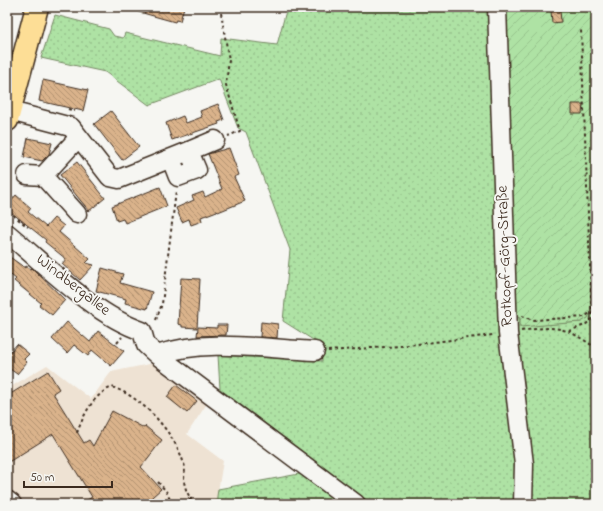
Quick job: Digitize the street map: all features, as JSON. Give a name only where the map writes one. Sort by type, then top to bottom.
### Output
[{"type":"main road","points":[[8,115],[37,7]]},
{"type":"street","name":"Rotkopf-Görg-Straße","points":[[497,7],[508,333],[524,464],[523,504]]},
{"type":"street","points":[[8,115],[71,126],[110,177],[119,179],[171,159],[178,177],[197,170],[190,151],[215,140]]},
{"type":"street","points":[[77,214],[35,175],[79,137]]},
{"type":"street","name":"Windbergallee","points":[[7,234],[95,306],[130,328],[142,332],[146,345],[157,355]]},
{"type":"street","points":[[157,355],[167,352],[210,346],[315,352]]},
{"type":"street","points":[[157,355],[356,504]]},
{"type":"street","points":[[7,500],[12,504]]},
{"type":"path","points":[[220,7],[229,60],[226,85],[240,131]]},
{"type":"path","points":[[569,331],[585,325],[592,319],[581,30]]},
{"type":"path","points":[[68,109],[75,111]]},
{"type":"path","points":[[156,320],[162,304],[177,184]]},
{"type":"path","points":[[13,215],[28,227]]},
{"type":"path","points":[[518,314],[533,320],[585,317],[592,312]]},
{"type":"path","points":[[315,352],[365,349],[508,333],[546,327],[560,328],[569,331],[596,348]]},
{"type":"path","points":[[77,433],[84,415],[101,392],[112,387],[122,390],[159,420],[170,434],[185,465],[184,479],[186,492],[191,499],[176,504]]},
{"type":"path","points":[[158,482],[166,491],[172,504]]},
{"type":"shaded area","points":[[159,362],[208,402],[187,434],[223,461],[216,504],[7,504],[7,389],[47,365],[91,399],[111,372]]},
{"type":"green space","points":[[287,7],[504,7],[520,326],[581,322],[590,314],[596,314],[596,504],[216,504],[218,489],[299,474],[312,459],[220,389],[218,355],[322,361],[321,345],[283,321],[290,250],[246,132],[238,128],[219,79],[149,105],[105,72],[41,58],[55,15],[109,29],[114,36],[123,38],[125,33],[220,56],[221,38],[277,45]]},
{"type":"green space","points":[[504,7],[596,7],[596,314],[590,314],[588,318],[581,322],[520,327],[520,318],[515,316]]},
{"type":"building","points":[[133,7],[184,7],[180,21],[176,20],[175,22],[132,10]]},
{"type":"building","points":[[551,10],[560,10],[561,22],[552,23]]},
{"type":"building","points":[[43,80],[88,90],[83,111],[39,101]]},
{"type":"building","points":[[218,104],[224,120],[218,122],[219,124],[172,140],[166,123],[183,116],[186,123],[202,117],[200,111]]},
{"type":"building","points":[[572,104],[583,104],[582,114],[572,114]]},
{"type":"building","points":[[111,111],[139,147],[122,160],[94,124]]},
{"type":"building","points":[[28,138],[52,143],[49,154],[42,161],[24,157]]},
{"type":"building","points":[[229,148],[239,175],[234,177],[245,201],[201,217],[202,221],[191,225],[189,219],[182,222],[176,208],[194,200],[192,196],[203,192],[205,197],[222,189],[208,154]]},
{"type":"building","points":[[77,162],[105,198],[89,211],[60,175]]},
{"type":"building","points":[[160,187],[167,206],[125,223],[123,219],[117,221],[112,206]]},
{"type":"building","points":[[16,195],[31,208],[28,212],[46,227],[54,218],[64,226],[59,232],[90,259],[86,263],[94,265],[80,280],[62,264],[66,259],[45,242],[46,240],[7,209],[7,206]]},
{"type":"building","points":[[7,255],[25,268],[26,266],[31,269],[32,268],[65,300],[52,315],[39,305],[41,303],[14,281],[16,279],[7,272]]},
{"type":"building","points":[[102,268],[123,274],[120,283],[152,292],[147,309],[125,303],[126,299],[96,291]]},
{"type":"building","points":[[181,278],[200,279],[197,328],[182,327],[182,325],[178,324]]},
{"type":"building","points":[[67,322],[90,342],[98,331],[124,351],[111,366],[92,350],[88,356],[74,345],[67,353],[52,339]]},
{"type":"building","points":[[261,322],[278,324],[277,338],[260,337]]},
{"type":"building","points":[[217,325],[227,325],[226,335],[197,336],[198,327],[217,328]]},
{"type":"building","points":[[17,344],[29,354],[24,359],[27,362],[17,374],[7,367],[7,356]]},
{"type":"building","points":[[48,371],[59,389],[53,393],[84,443],[89,440],[93,446],[112,411],[144,428],[145,426],[162,440],[141,467],[161,489],[144,504],[81,504],[92,497],[53,434],[7,463],[7,396]]},
{"type":"building","points":[[176,385],[197,401],[187,413],[167,397]]}]
